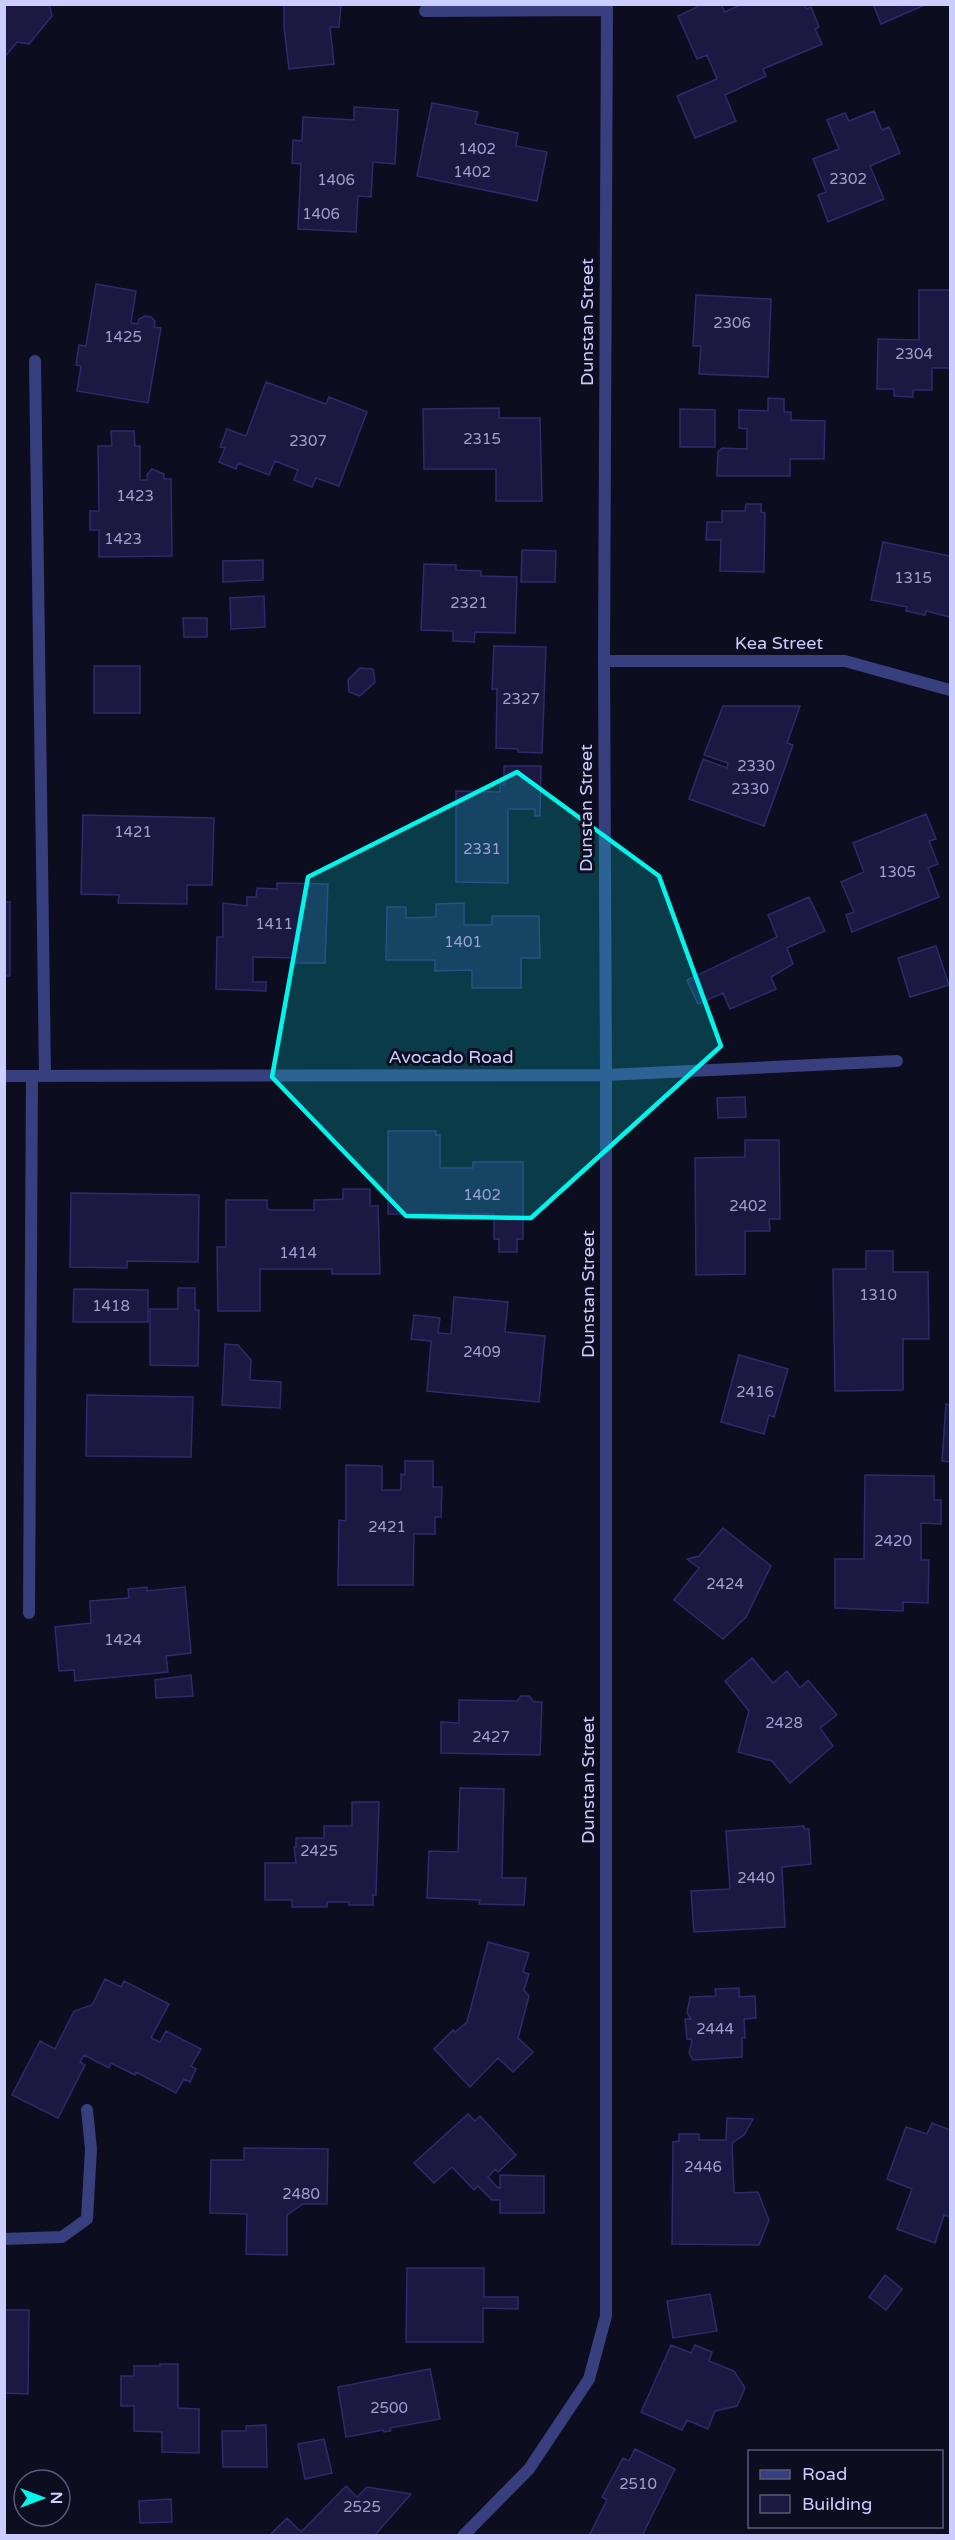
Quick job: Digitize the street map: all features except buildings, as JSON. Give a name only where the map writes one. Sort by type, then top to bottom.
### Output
[{"type":"street","points":[[425,11],[607,7]]},
{"type":"street","name":"Dunstan Street","points":[[463,2535],[529,2469],[590,2379],[606,2316],[604,661],[607,7]]},
{"type":"street","points":[[29,1613],[39,1076],[35,361]]},
{"type":"street","name":"Kea Street","points":[[604,661],[845,661],[951,690]]},
{"type":"street","name":"Avocado Road","points":[[4,1076],[606,1075],[897,1061]]},
{"type":"street","points":[[4,2239],[63,2237],[87,2219],[91,2149],[87,2110]]},
{"type":"highlighted area","points":[[517,772],[659,876],[721,1046],[531,1218],[406,1216],[272,1077],[308,877]]}]
